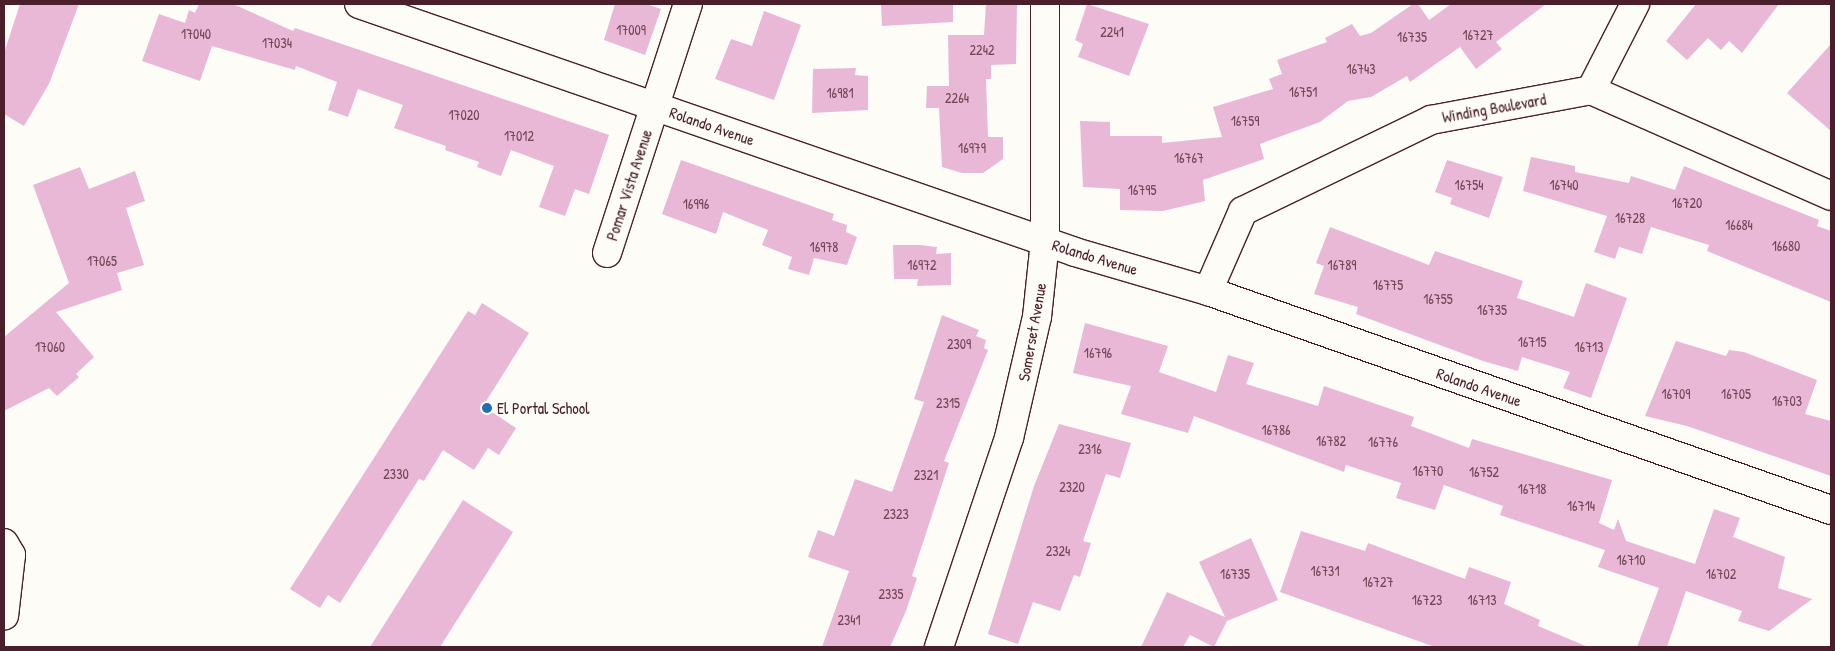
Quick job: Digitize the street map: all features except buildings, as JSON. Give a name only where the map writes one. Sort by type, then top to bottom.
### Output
[{"type":"street","name":"Rolando Avenue","points":[[360,4],[1045,241],[1208,291],[1831,510]]},
{"type":"street","name":"Pomar Vista Avenue","points":[[607,253],[688,4]]},
{"type":"street","name":"Somerset Avenue","points":[[939,647],[1014,420],[1037,317],[1045,241],[1045,4]]},
{"type":"street","points":[[1634,4],[1592,90],[1831,196]]},
{"type":"street","name":"Winding Boulevard","points":[[1208,291],[1243,211],[1431,120],[1592,90]]},
{"type":"street","points":[[4,543],[11,555],[4,616]]},
{"type":"place","name":"El Portal School","points":[[487,408]]}]
